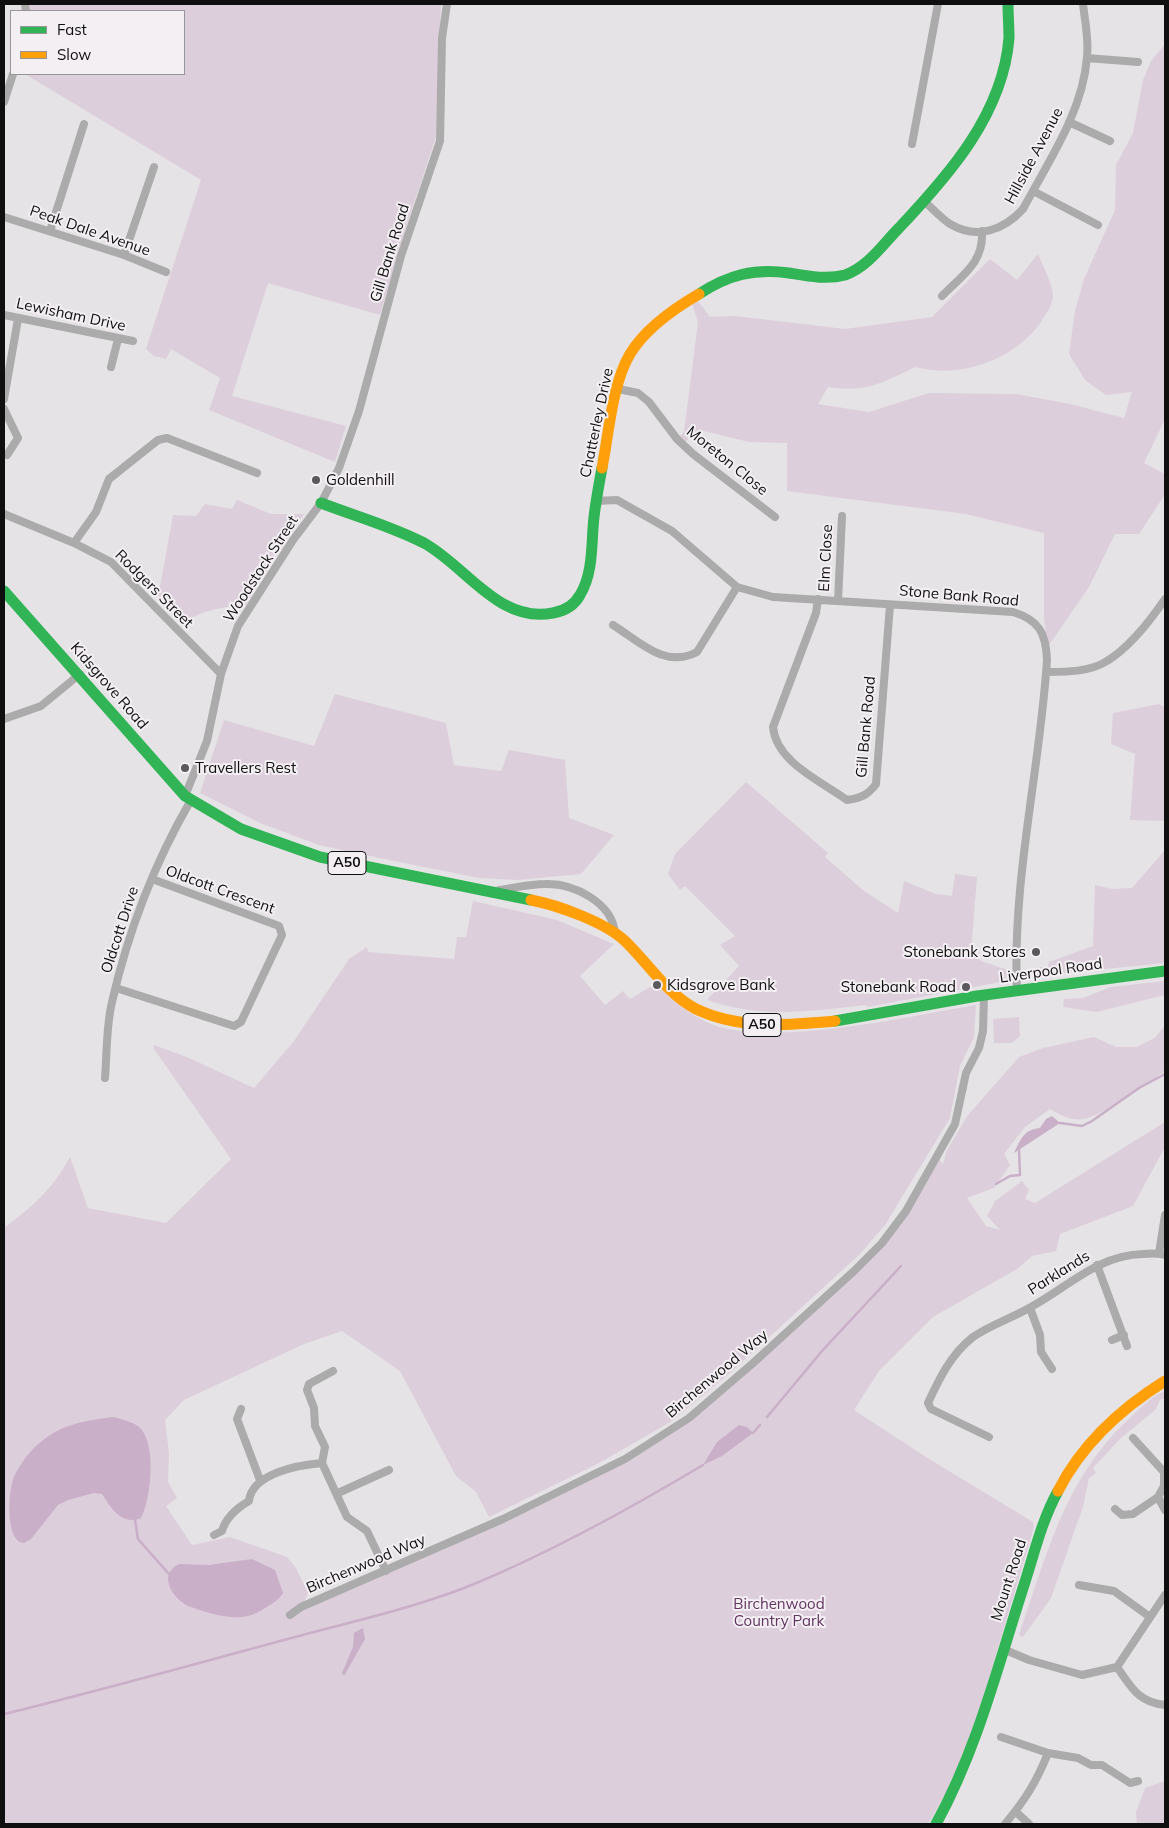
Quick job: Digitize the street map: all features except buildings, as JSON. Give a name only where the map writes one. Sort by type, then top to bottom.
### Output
[{"type":"street","name":"Gill Bank Road","points":[[321,503],[339,468],[359,411],[401,256],[440,141],[442,38],[447,4]]},
{"type":"street","points":[[912,144],[938,4]]},
{"type":"street","name":"Chatterley Drive","points":[[321,503],[409,536],[436,549],[458,566],[493,600],[516,610],[542,615],[564,610],[575,602],[584,587],[596,501],[618,389],[627,360],[639,340],[714,284],[742,274],[767,270],[796,274],[843,275],[858,268],[873,255],[950,171],[993,103],[1003,75],[1008,50],[1010,27],[1008,4]]},
{"type":"street","name":"Hillside Avenue","points":[[924,201],[950,224],[967,230],[982,232],[994,230],[1013,221],[1023,209],[1070,122],[1082,90],[1088,58],[1088,34],[1083,4]]},
{"type":"street","points":[[1088,58],[1138,62]]},
{"type":"street","points":[[4,102],[13,75]]},
{"type":"street","points":[[1070,122],[1110,141]]},
{"type":"street","points":[[50,231],[84,124]]},
{"type":"street","points":[[124,255],[154,166]]},
{"type":"street","points":[[1033,191],[1098,225]]},
{"type":"street","name":"Peak Dale Avenue","points":[[4,217],[124,255],[166,272]]},
{"type":"street","points":[[942,296],[978,258],[983,246],[982,232]]},
{"type":"street","name":"Lewisham Drive","points":[[4,314],[18,319],[133,342]]},
{"type":"street","points":[[4,399],[18,319]]},
{"type":"street","points":[[111,367],[118,339]]},
{"type":"street","name":"Moreton Close","points":[[618,389],[638,393],[650,402],[677,440],[775,517]]},
{"type":"street","points":[[4,409],[21,439],[7,455]]},
{"type":"street","points":[[74,543],[96,512],[109,479],[158,440],[167,438],[257,473]]},
{"type":"street","name":"Stone Bank Road","points":[[596,501],[617,500],[672,531],[737,586],[773,597],[1013,612],[1027,616],[1036,624],[1043,635],[1046,645],[1047,672],[1020,890],[1016,958],[1017,990]]},
{"type":"street","name":"Woodstock Street","points":[[188,798],[207,741],[221,674],[238,626],[293,540],[321,503]]},
{"type":"street","name":"Rodgers Street","points":[[4,514],[74,543],[111,562],[221,674]]},
{"type":"street","name":"Elm Close","points":[[838,601],[842,516]]},
{"type":"street","points":[[613,625],[664,657],[674,659],[686,658],[697,652],[737,586]]},
{"type":"street","name":"Kidsgrove Road","points":[[4,591],[80,674],[188,798]]},
{"type":"street","name":"Gill Bank Road","points":[[818,599],[816,613],[773,727],[774,738],[779,748],[792,761],[847,800],[859,798],[869,793],[876,784],[890,605]]},
{"type":"street","points":[[1047,672],[1070,672],[1106,662],[1132,640],[1165,599]]},
{"type":"street","points":[[4,719],[41,706],[80,674]]},
{"type":"street","name":"Oldcott Drive","points":[[105,1078],[107,1041],[116,988],[152,879],[188,798]]},
{"type":"street","name":"A50","points":[[188,798],[241,829],[320,857],[556,906],[582,916],[616,934]]},
{"type":"street","name":"Oldcott Crescent","points":[[116,988],[234,1026],[241,1022],[282,935],[279,926],[152,879]]},
{"type":"street","points":[[489,892],[547,884],[564,886],[589,896],[602,907],[613,921],[616,934]]},
{"type":"street","name":"Liverpool Road","points":[[616,934],[632,947],[669,988],[684,1001],[697,1009],[735,1022],[762,1025],[852,1019],[984,995],[1165,971]]},
{"type":"street","name":"Birchenwood Way","points":[[290,1615],[299,1609],[503,1519],[625,1459],[656,1441],[708,1403],[849,1276],[882,1243],[906,1211],[956,1124],[966,1073],[979,1048],[983,1031],[984,995]]},
{"type":"street","points":[[1162,1254],[1165,1215]]},
{"type":"street","name":"Parklands","points":[[990,1437],[931,1409],[928,1403],[943,1371],[973,1337],[1030,1308],[1097,1265],[1134,1254],[1162,1254]]},
{"type":"street","points":[[1097,1265],[1128,1346]]},
{"type":"street","points":[[1030,1308],[1040,1336],[1041,1352],[1052,1369]]},
{"type":"street","points":[[1112,1340],[1124,1335]]},
{"type":"street","points":[[333,1371],[309,1384],[307,1390],[314,1408],[315,1426],[324,1447],[322,1463],[338,1493],[347,1517],[367,1531],[386,1571]]},
{"type":"street","name":"Mount Road","points":[[936,1824],[956,1788],[980,1724],[1042,1526],[1061,1485],[1087,1446],[1103,1427],[1144,1393],[1165,1381]]},
{"type":"street","points":[[241,1409],[237,1420],[260,1480]]},
{"type":"street","points":[[1115,1510],[1122,1515],[1133,1514],[1158,1497],[1164,1486],[1164,1472],[1133,1438]]},
{"type":"street","points":[[214,1535],[222,1531],[224,1524],[237,1508],[248,1501],[249,1495],[260,1480],[298,1465],[322,1463]]},
{"type":"street","points":[[338,1493],[389,1470]]},
{"type":"street","points":[[1158,1497],[1165,1510]]},
{"type":"street","points":[[1117,1523],[1122,1515]]},
{"type":"street","points":[[1079,1585],[1114,1592],[1150,1617]]},
{"type":"street","points":[[1003,1649],[1029,1660],[1082,1675],[1117,1667],[1165,1595]]},
{"type":"street","name":"Birchenwood Way","points":[[295,1600],[299,1609]]},
{"type":"street","points":[[1117,1667],[1136,1693],[1150,1704],[1165,1705]]},
{"type":"street","points":[[1001,1738],[1048,1753],[1078,1758],[1091,1765],[1102,1765],[1130,1783],[1138,1782]]},
{"type":"street","points":[[1005,1824],[1036,1784],[1048,1753]]},
{"type":"street","points":[[1016,1812],[1029,1824]]},
{"type":"green space","points":[[28,4],[441,4],[436,137],[405,230],[380,315],[268,283],[232,396],[346,426],[335,462],[209,410],[220,378],[171,349],[166,359],[154,356],[146,349],[201,180],[27,75],[185,75],[185,10],[30,10]]},
{"type":"green space","points":[[1165,44],[1165,419],[1144,463],[1165,474],[1164,496],[1139,534],[1115,534],[1089,587],[1047,648],[1044,618],[1044,533],[966,514],[787,491],[787,443],[749,442],[700,430],[682,444],[677,439],[684,432],[698,322],[691,300],[695,297],[710,317],[735,316],[845,329],[932,317],[990,259],[1017,280],[1038,254],[1051,284],[1052,301],[1041,322],[1016,347],[1001,357],[967,368],[950,371],[915,367],[893,378],[863,388],[841,389],[828,387],[818,404],[869,412],[929,393],[1016,394],[1070,404],[1124,418],[1132,392],[1106,395],[1085,380],[1069,354],[1075,311],[1084,279],[1115,210],[1116,165],[1133,133],[1143,80],[1151,61]]},
{"type":"green space","points":[[237,500],[271,514],[304,514],[268,567],[246,605],[221,608],[204,613],[182,625],[158,598],[173,515],[196,516],[205,504],[232,509]]},
{"type":"green space","points":[[335,694],[446,723],[454,765],[501,771],[509,750],[565,760],[569,818],[614,835],[581,874],[518,880],[479,878],[319,845],[260,823],[200,793],[224,720],[314,746]]},
{"type":"green space","points":[[1159,704],[1165,707],[1165,821],[1130,820],[1135,754],[1111,744],[1113,713]]},
{"type":"green space","points":[[746,782],[828,853],[825,857],[864,891],[898,913],[904,881],[936,894],[952,896],[955,874],[977,877],[971,952],[981,961],[1008,970],[1006,981],[867,1007],[866,1005],[806,1011],[767,1012],[747,1010],[707,1000],[739,966],[720,945],[735,936],[685,886],[680,890],[668,874],[675,854]]},
{"type":"green space","points":[[1165,850],[1165,963],[1025,977],[1023,974],[1040,970],[1040,967],[1048,967],[1049,962],[1093,946],[1095,885],[1112,889],[1132,888]]},
{"type":"green space","name":"Birchenwood Country Park","points":[[473,901],[557,920],[614,944],[580,976],[605,1005],[623,991],[630,999],[655,984],[683,1008],[714,1025],[740,1031],[771,1033],[806,1031],[880,1022],[976,1005],[974,1037],[960,1066],[950,1118],[885,1225],[860,1254],[730,1373],[672,1421],[601,1462],[489,1517],[476,1492],[456,1476],[400,1371],[342,1331],[304,1344],[184,1400],[165,1420],[169,1453],[168,1482],[177,1498],[166,1506],[192,1545],[230,1537],[287,1557],[296,1568],[308,1593],[302,1606],[625,1459],[695,1413],[884,1240],[937,1157],[943,1164],[947,1150],[968,1115],[1019,1057],[1043,1048],[1094,1037],[1116,1047],[1137,1047],[1156,1037],[1165,1025],[1165,1071],[1125,1099],[1091,1117],[1074,1119],[1050,1109],[1025,1127],[1004,1154],[1010,1165],[994,1188],[967,1198],[986,1226],[1000,1230],[987,1216],[995,1201],[1022,1181],[1029,1190],[1025,1199],[1035,1203],[1165,1122],[1165,1147],[1133,1206],[1060,1234],[1056,1251],[1032,1256],[1017,1269],[933,1317],[879,1371],[854,1410],[926,1457],[1033,1522],[1034,1527],[973,1732],[950,1787],[928,1824],[4,1824],[4,1228],[41,1197],[56,1179],[70,1157],[88,1208],[166,1223],[231,1159],[154,1049],[154,1045],[189,1058],[254,1088],[294,1041],[349,959],[367,947],[368,952],[454,959],[457,937],[466,937]]},
{"type":"green space","points":[[1165,981],[1165,995],[1096,1012],[1063,1007],[1064,999],[1083,998],[1111,987]]},
{"type":"green space","points":[[1019,1017],[1020,1036],[1012,1043],[994,1043],[993,1019]]},
{"type":"green space","points":[[1165,1391],[1165,1398],[1160,1400],[1156,1409],[1120,1439],[1093,1468],[1096,1473],[1089,1478],[1083,1507],[1051,1598],[1023,1637],[1019,1635],[1061,1517],[1090,1464],[1109,1439],[1143,1405]]},
{"type":"green space","points":[[1165,1781],[1165,1824],[1137,1824],[1136,1812],[1145,1788]]},
{"type":"shaded area","points":[[1052,1116],[1060,1123],[1014,1153],[1026,1133],[1040,1128],[1046,1119]]},
{"type":"shaded area","points":[[114,1417],[136,1425],[142,1430],[149,1449],[149,1486],[141,1518],[128,1520],[123,1518],[113,1510],[102,1494],[94,1493],[68,1500],[58,1505],[31,1539],[24,1543],[18,1540],[11,1525],[10,1493],[19,1467],[33,1449],[58,1430],[85,1421]]},
{"type":"shaded area","points":[[739,1425],[747,1427],[753,1433],[722,1456],[703,1465],[717,1442]]},
{"type":"shaded area","points":[[252,1559],[275,1570],[283,1593],[273,1603],[252,1615],[241,1617],[227,1616],[212,1614],[191,1607],[174,1594],[168,1581],[172,1569],[179,1564],[209,1565]]},
{"type":"shaded area","points":[[363,1628],[365,1639],[344,1676],[342,1673],[353,1647],[354,1633]]},
{"type":"waterway","points":[[1060,1123],[1082,1126],[1139,1088],[1165,1074]]},
{"type":"waterway","points":[[996,1184],[1010,1176],[1020,1175],[1019,1150]]},
{"type":"waterway","points":[[767,1417],[822,1351],[901,1266]]},
{"type":"waterway","points":[[753,1433],[760,1425]]},
{"type":"waterway","points":[[4,1714],[432,1600],[479,1582],[565,1542],[649,1497],[703,1465]]},
{"type":"waterway","points":[[135,1520],[138,1539],[169,1574]]},
{"type":"traffic: fast","points":[[699,294],[720,282],[742,274],[776,272],[831,277],[845,275],[868,261],[936,187],[954,165],[985,118],[1005,66],[1009,38],[1008,4]]},
{"type":"traffic: fast","points":[[321,503],[386,526],[424,543],[439,553],[484,591],[516,610],[534,614],[553,613],[565,609],[578,599],[588,577],[594,517],[602,468]]},
{"type":"traffic: fast","points":[[4,591],[185,796],[241,829],[320,857],[531,900]]},
{"type":"traffic: fast","points":[[835,1021],[977,996],[1165,971]]},
{"type":"traffic: fast","points":[[936,1824],[975,1738],[1038,1539],[1058,1491]]},
{"type":"traffic: slow","points":[[602,468],[615,394],[630,354],[652,328],[699,294]]},
{"type":"traffic: slow","points":[[531,900],[580,915],[606,927],[625,941],[676,995],[696,1009],[713,1016],[747,1023],[764,1024],[800,1024],[835,1021]]},
{"type":"traffic: slow","points":[[1058,1491],[1079,1458],[1104,1429],[1133,1403],[1165,1381]]},
{"type":"place","name":"Goldenhill","points":[[316,480]]},
{"type":"place","name":"Travellers Rest","points":[[185,768]]},
{"type":"place","name":"Stonebank Stores","points":[[1036,952]]},
{"type":"place","name":"Kidsgrove Bank","points":[[657,985]]},
{"type":"place","name":"Stonebank Road","points":[[966,987]]}]
